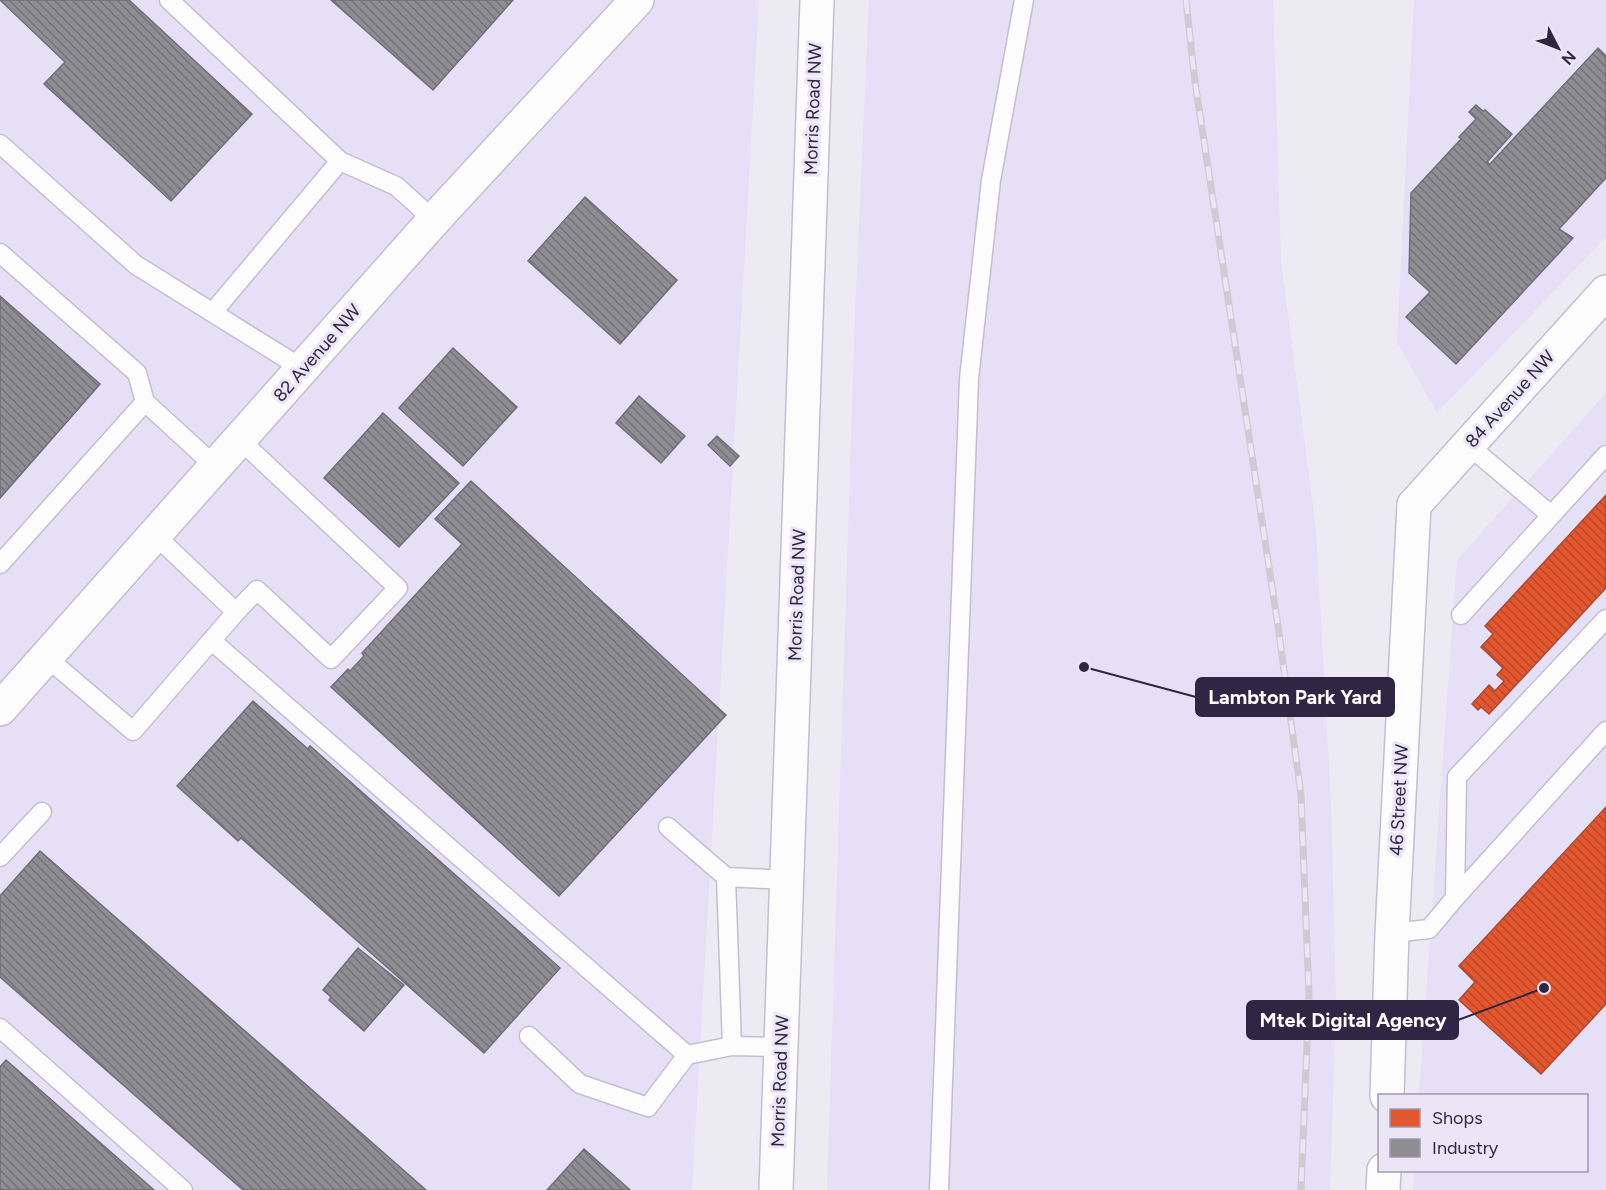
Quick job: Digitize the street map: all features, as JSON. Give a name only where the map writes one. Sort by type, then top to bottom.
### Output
[{"type":"street","name":"82 Avenue NW","points":[[0,709],[434,220],[637,0]]},
{"type":"street","name":"Morris Road NW","points":[[776,1190],[817,0]]},
{"type":"street","name":"84 Avenue NW","points":[[1414,505],[1606,292]]},
{"type":"street","name":"46 Street NW","points":[[1387,1094],[1392,933],[1414,505]]},
{"type":"street","points":[[1383,1190],[1384,1172]]},
{"type":"lane","points":[[169,0],[340,161],[396,186],[434,220]]},
{"type":"lane","points":[[939,1190],[969,379],[991,180],[1024,0]]},
{"type":"lane","points":[[0,144],[136,265],[303,369]]},
{"type":"lane","points":[[213,312],[340,161]]},
{"type":"lane","points":[[0,253],[137,374],[145,402],[216,467]]},
{"type":"lane","points":[[0,564],[145,402]]},
{"type":"lane","points":[[46,657],[133,731],[257,590],[331,659],[398,588],[240,440]]},
{"type":"lane","points":[[1468,445],[1551,515]]},
{"type":"lane","points":[[1461,615],[1606,455]]},
{"type":"lane","points":[[155,535],[237,612]]},
{"type":"lane","points":[[1455,898],[1457,777],[1606,619]]},
{"type":"lane","points":[[212,640],[687,1055]]},
{"type":"lane","points":[[1392,933],[1430,929],[1455,898],[1606,731]]},
{"type":"lane","points":[[0,857],[42,812]]},
{"type":"lane","points":[[668,827],[726,877],[787,880]]},
{"type":"lane","points":[[726,877],[732,1046]]},
{"type":"lane","points":[[0,1028],[183,1190]]},
{"type":"lane","points":[[529,1036],[580,1084],[648,1107],[687,1055],[732,1046],[781,1047]]},
{"type":"shaded area","points":[[0,0],[759,0],[692,1190],[0,1190]]},
{"type":"shaded area","points":[[869,0],[1273,0],[1281,260],[1316,530],[1331,804],[1336,1002],[1330,1190],[827,1190],[855,315]]},
{"type":"shaded area","points":[[1414,0],[1606,0],[1606,237],[1437,413],[1397,342]]},
{"type":"shaded area","points":[[1606,393],[1606,1190],[1413,1190],[1414,1172],[1588,1172],[1588,1094],[1419,1094],[1457,560]]},
{"type":"building: Shops","points":[[1606,495],[1606,588],[1489,714],[1481,707],[1478,710],[1472,704],[1489,685],[1495,691],[1504,681],[1497,675],[1503,668],[1481,647],[1493,634],[1485,626]]},
{"type":"building: Shops","points":[[1606,807],[1606,1004],[1541,1074],[1459,1000],[1475,982],[1459,966]]},
{"type":"building: Industry","points":[[0,0],[129,0],[252,114],[171,201],[44,84],[65,62]]},
{"type":"building: Industry","points":[[331,0],[513,0],[433,90]]},
{"type":"building: Industry","points":[[1598,48],[1606,56],[1606,178],[1559,229],[1573,238],[1456,364],[1406,317],[1430,292],[1409,273],[1411,193],[1461,139],[1459,137],[1476,119],[1469,112],[1476,105],[1512,134],[1487,162],[1490,164]]},
{"type":"building: Industry","points":[[585,197],[677,280],[620,344],[528,261]]},
{"type":"building: Industry","points":[[0,296],[100,384],[0,498]]},
{"type":"building: Industry","points":[[453,348],[517,407],[463,466],[399,408]]},
{"type":"building: Industry","points":[[639,396],[685,436],[661,463],[616,423]]},
{"type":"building: Industry","points":[[383,413],[459,483],[399,547],[324,478]]},
{"type":"building: Industry","points":[[717,436],[739,456],[730,466],[708,445]]},
{"type":"building: Industry","points":[[471,481],[726,715],[559,896],[331,687],[364,656],[362,653],[462,544],[435,519]]},
{"type":"building: Industry","points":[[253,701],[308,749],[310,746],[560,968],[484,1053],[241,838],[238,841],[177,786]]},
{"type":"building: Industry","points":[[40,851],[426,1190],[243,1190],[0,977],[0,896]]},
{"type":"building: Industry","points":[[358,948],[404,985],[364,1031],[329,1000],[331,997],[323,990]]},
{"type":"building: Industry","points":[[6,1060],[154,1190],[0,1190],[0,1067]]},
{"type":"building: Industry","points":[[584,1149],[630,1190],[547,1190]]},
{"type":"railway","points":[[1186,0],[1195,82],[1278,626],[1301,795],[1309,995],[1301,1190]]},
{"type":"place","name":"Lambton Park Yard","points":[[1084,667]]},
{"type":"place","name":"Mtek Digital Agency","points":[[1544,988]]}]
